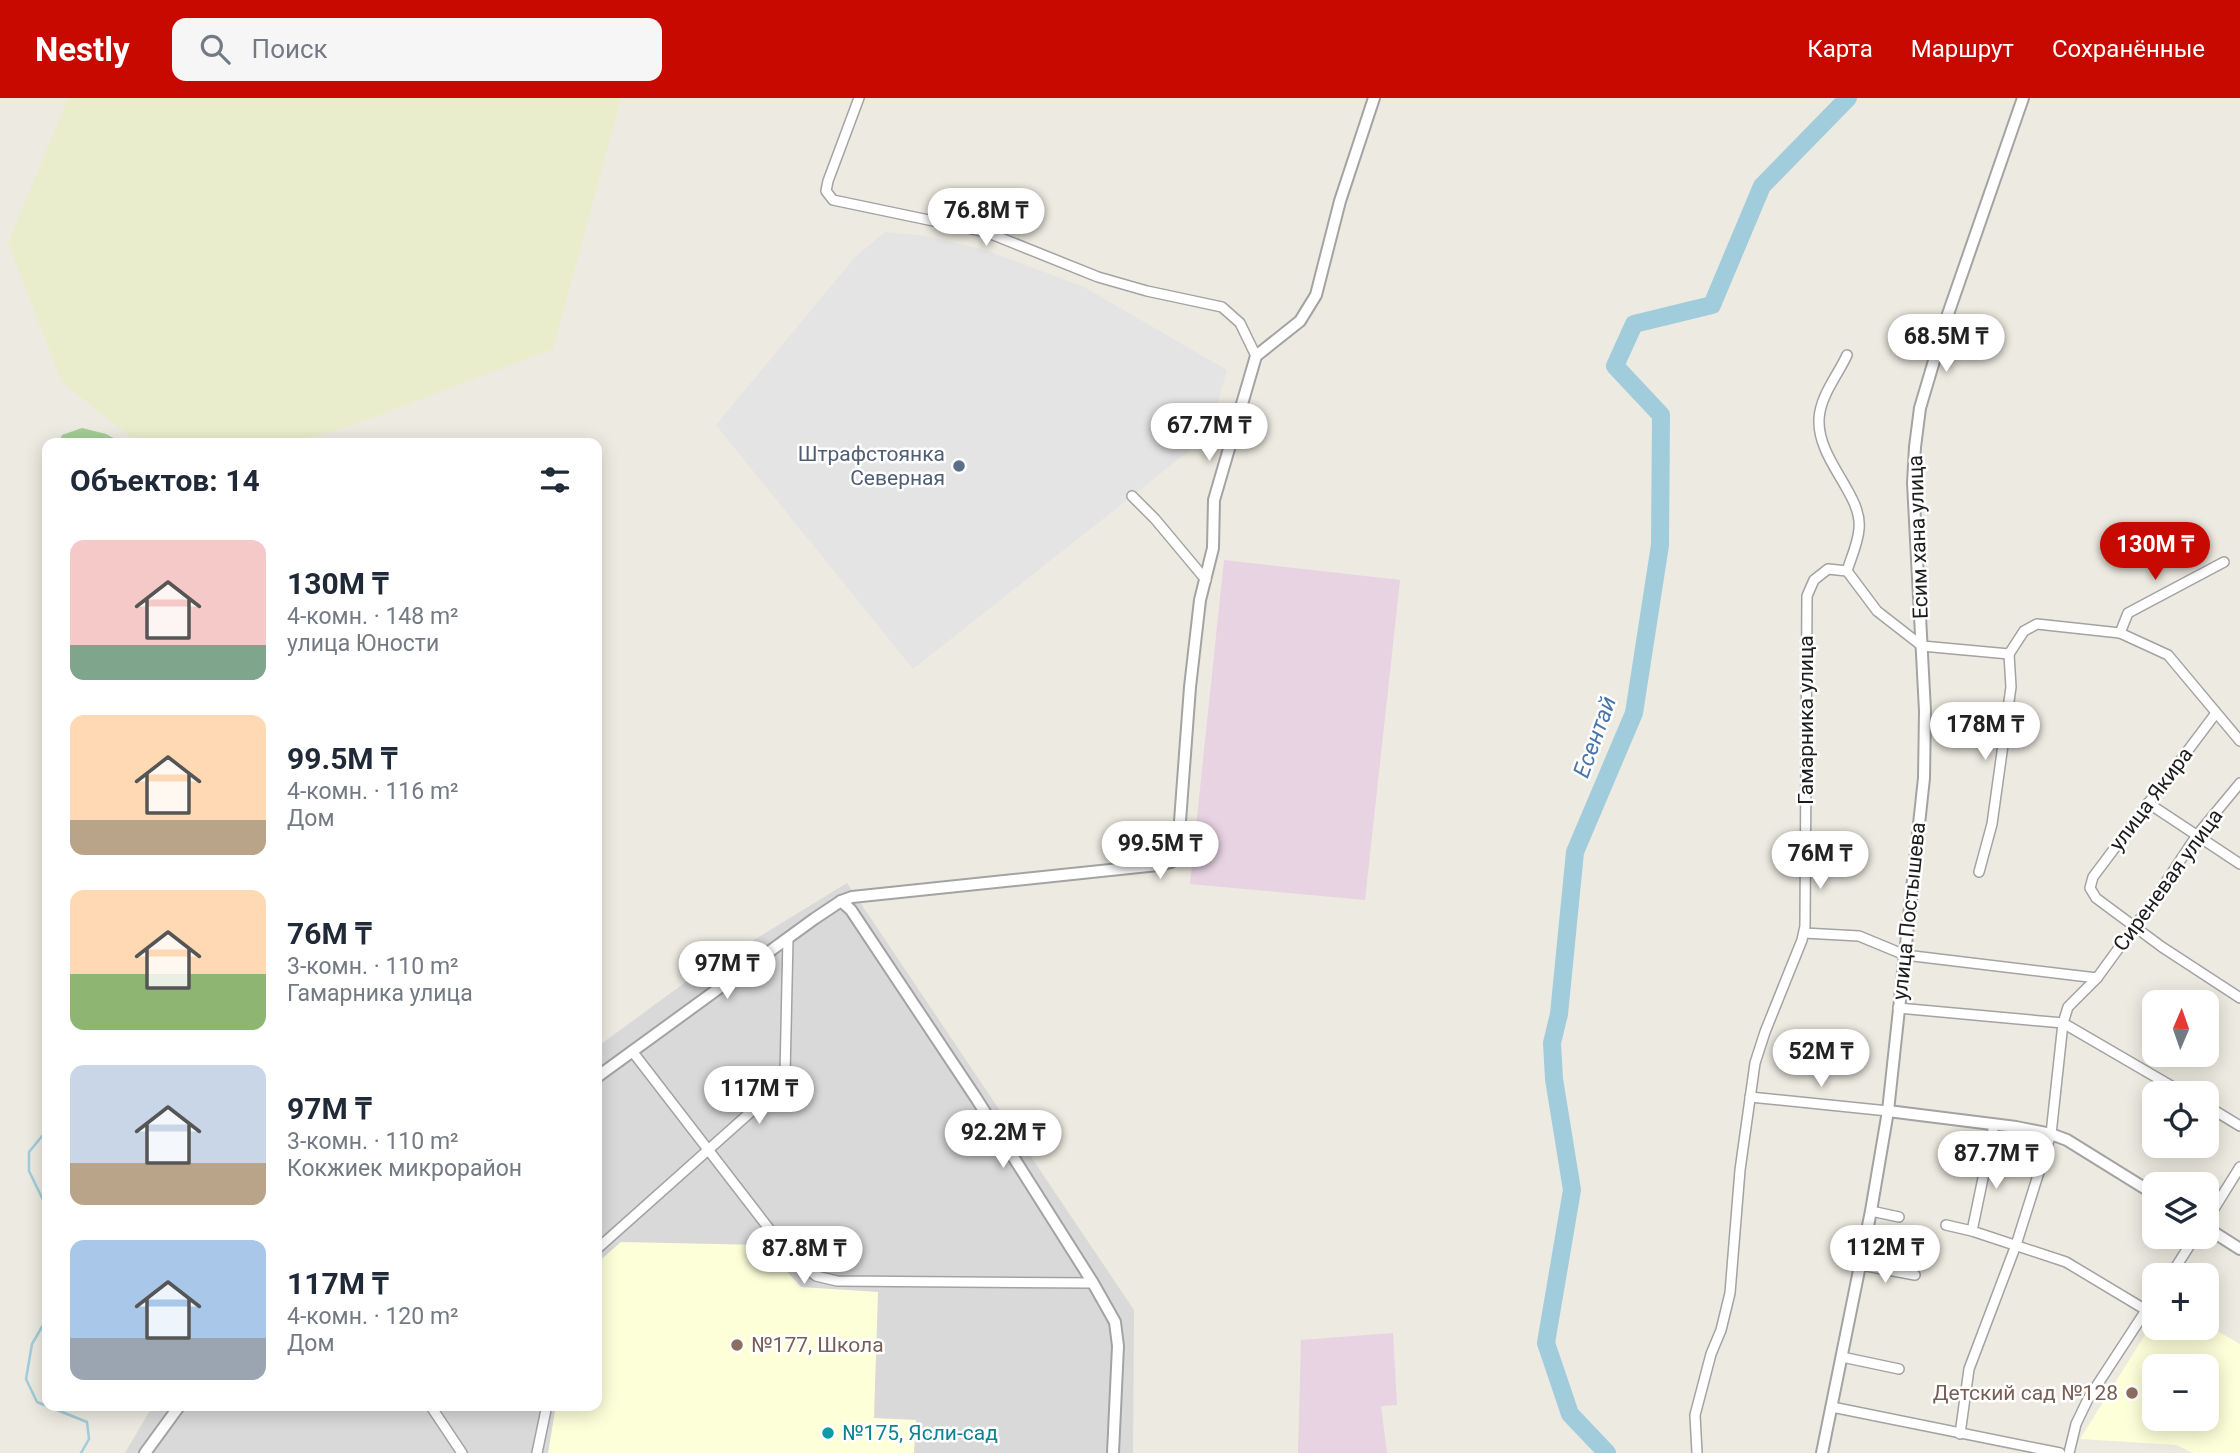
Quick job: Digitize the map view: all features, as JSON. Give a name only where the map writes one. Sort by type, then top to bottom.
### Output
[{"type":"street","points":[[859,98],[828,181],[826,191],[832,200],[986,232],[1098,276],[1147,291],[1222,307],[1240,323],[1256,356]]},
{"type":"street","points":[[602,1073],[841,901],[852,897],[1171,862],[1178,848],[1190,687],[1200,600],[1213,548],[1214,500],[1256,356],[1300,321],[1316,295],[1340,201],[1374,98]]},
{"type":"street","name":"Есим хана улица","points":[[1922,652],[1913,483],[1914,447],[1920,408],[1947,317],[2023,98]]},
{"type":"street","points":[[1847,355],[1830,386],[1818,417],[1820,434],[1830,464],[1858,515],[1859,530],[1847,571],[1877,611],[1922,652],[2009,654]]},
{"type":"street","points":[[1132,496],[1206,580]]},
{"type":"street","points":[[2120,633],[2128,613],[2224,562]]},
{"type":"street","name":"Гамарника улица","points":[[1697,1453],[1695,1415],[1730,1293],[1740,1170],[1755,1063],[1804,933],[1807,596],[1814,580],[1828,569],[1847,571]]},
{"type":"street","points":[[1979,872],[1992,824],[2011,687],[2009,654],[2024,631],[2037,624],[2120,633],[2168,655],[2240,741]]},
{"type":"street","name":"улица Постышева","points":[[1822,1453],[1861,1265],[1888,1111],[1924,778],[1922,652]]},
{"type":"street","name":"улица Якира","points":[[2136,925],[2096,898],[2091,888],[2094,877],[2216,713]]},
{"type":"street","name":"Сиреневая улица","points":[[2063,1021],[2068,1007],[2097,978],[2197,835],[2240,783]]},
{"type":"street","points":[[2148,803],[2240,864]]},
{"type":"street","points":[[841,901],[851,911],[976,1098],[1115,1322],[1118,1346],[1113,1453]]},
{"type":"street","points":[[2136,925],[2162,947],[2240,998]]},
{"type":"street","points":[[1804,933],[1859,936],[1905,956],[2097,978]]},
{"type":"street","points":[[602,1245],[781,1085],[785,1075],[788,938]]},
{"type":"street","points":[[1898,1008],[2063,1021],[2163,1081]]},
{"type":"street","points":[[1960,1434],[1969,1369],[2016,1245],[2050,1134],[2063,1021]]},
{"type":"street","points":[[632,1051],[787,1252],[816,1276],[849,1282],[1093,1283]]},
{"type":"street","points":[[1750,1097],[1888,1111],[2050,1134],[2067,1140],[2142,1187]]},
{"type":"street","points":[[2219,1113],[2240,1126]]},
{"type":"street","points":[[1972,1231],[1994,1125]]},
{"type":"street","points":[[2219,1201],[2240,1167]]},
{"type":"street","points":[[1871,1211],[1899,1217]]},
{"type":"street","points":[[1947,1225],[2066,1262],[2142,1307]]},
{"type":"street","points":[[2219,1236],[2240,1249]]},
{"type":"street","points":[[1861,1265],[1915,1275]]},
{"type":"street","points":[[2069,1453],[2076,1424],[2088,1399],[2142,1318]]},
{"type":"street","points":[[1842,1357],[1899,1369]]},
{"type":"street","points":[[1832,1407],[2060,1453]]},
{"type":"street","points":[[145,1453],[176,1411]]},
{"type":"street","points":[[434,1411],[462,1453]]},
{"type":"street","points":[[537,1453],[546,1411]]},
{"type":"shaded area","points":[[68,98],[621,98],[553,349],[361,422],[308,438],[132,438],[62,382],[8,243]]},
{"type":"shaded area","name":"Штрафстоянка Северная","points":[[885,232],[926,236],[985,250],[1084,287],[1227,370],[1208,436],[913,669],[716,425],[855,257]]},
{"type":"shaded area","points":[[1224,560],[1400,580],[1365,900],[1190,884]]},
{"type":"shaded area","points":[[847,883],[1134,1310],[1133,1453],[125,1453],[150,1411],[602,1411],[602,1043],[687,981]]},
{"type":"shaded area","name":"№177, Школа","points":[[621,1242],[763,1245],[801,1287],[878,1292],[874,1418],[916,1420],[914,1453],[548,1453],[555,1411],[602,1411],[602,1259]]},
{"type":"shaded area","name":"Детский сад №128","points":[[2219,1332],[2240,1344],[2240,1453],[2193,1453],[2176,1445],[2080,1439],[2142,1339],[2219,1340]]},
{"type":"shaded area","points":[[1393,1333],[1397,1405],[1381,1406],[1387,1453],[1298,1453],[1301,1340]]},
{"type":"green space","points":[[82,428],[114,438],[61,438],[62,435]]},
{"type":"waterway","name":"Есентай","points":[[1607,1453],[1570,1414],[1546,1343],[1572,1190],[1554,1079],[1552,1043],[1559,1014],[1575,852],[1634,713],[1660,545],[1661,415],[1615,366],[1634,324],[1712,305],[1762,186],[1848,98]]},
{"type":"waterway","points":[[42,1136],[29,1152],[29,1171],[42,1198]]},
{"type":"waterway","points":[[42,1327],[32,1344],[26,1379],[37,1402],[42,1404]]},
{"type":"waterway","points":[[60,1411],[87,1422],[89,1439],[81,1453]]},
{"type":"place","name":"Штрафстоянка Северная","points":[[959,466]]},
{"type":"place","name":"№177, Школа","points":[[737,1345]]},
{"type":"place","name":"Детский сад №128","points":[[2132,1393]]},
{"type":"place","name":"№175, Ясли-сад","points":[[828,1433]]}]
